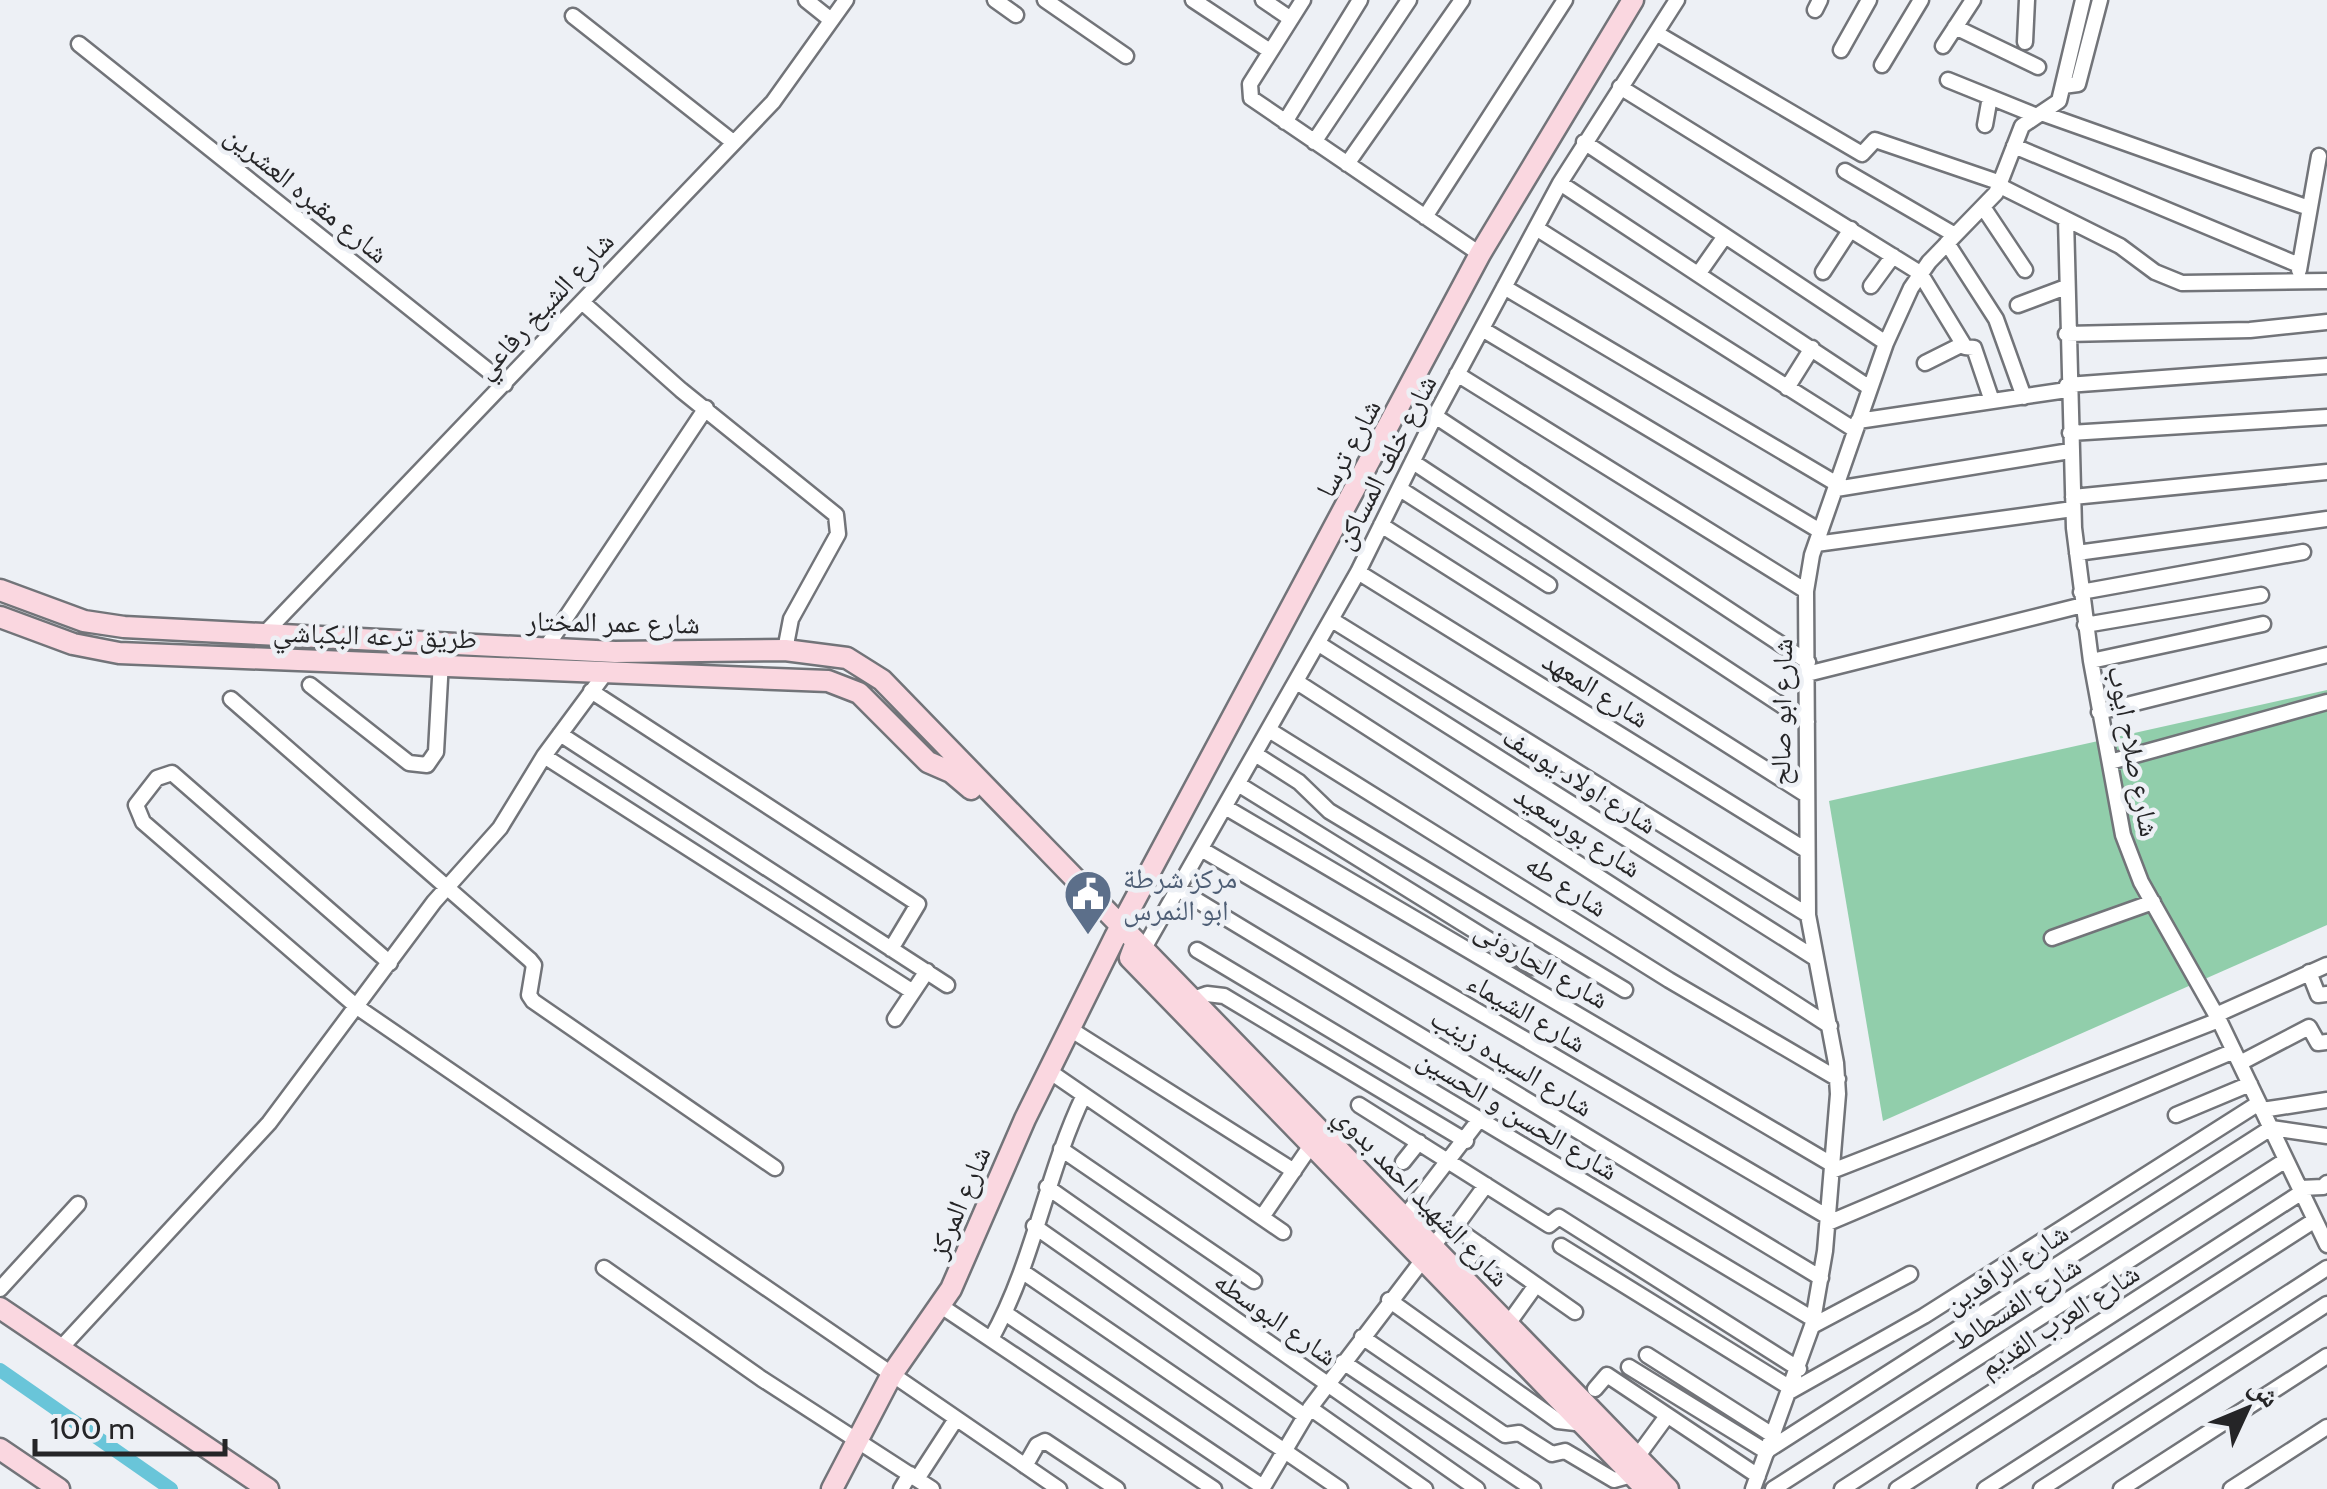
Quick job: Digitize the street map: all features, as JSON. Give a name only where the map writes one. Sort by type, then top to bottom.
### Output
[{"type":"street","points":[[806,0],[831,20]]},
{"type":"street","name":"شارع الشيخ رفاعي","points":[[265,634],[774,102],[846,0]]},
{"type":"street","points":[[995,0],[1016,15]]},
{"type":"street","points":[[1045,0],[1126,56]]},
{"type":"street","points":[[1193,0],[1270,52]]},
{"type":"street","points":[[1263,0],[1291,19]]},
{"type":"street","points":[[1303,0],[1248,92],[1251,98],[1480,254]]},
{"type":"street","points":[[1285,122],[1360,0]]},
{"type":"street","points":[[1314,142],[1409,0]]},
{"type":"street","points":[[1347,164],[1462,0]]},
{"type":"street","points":[[1425,217],[1565,0]]},
{"type":"street","name":"شارع ترسا","points":[[1121,926],[1480,254],[1633,0]]},
{"type":"street","name":"شارع خلف المساكن","points":[[1140,946],[1178,889],[1332,620],[1435,416],[1560,183],[1677,0]]},
{"type":"street","points":[[1841,50],[1869,0]]},
{"type":"street","points":[[1882,64],[1921,0]]},
{"type":"street","points":[[1942,46],[1973,0]]},
{"type":"street","points":[[2025,42],[2028,0]]},
{"type":"street","name":"شارع ابو صالح","points":[[1756,1482],[1799,1369],[1812,1323],[1828,1220],[1838,1079],[1808,915],[1806,592],[1818,538],[1886,342],[1920,273],[2000,185],[2023,124],[2059,102],[2083,0]]},
{"type":"street","points":[[2063,86],[2078,84],[2100,0]]},
{"type":"street","points":[[573,16],[733,142]]},
{"type":"street","points":[[1955,27],[2038,67]]},
{"type":"street","points":[[1656,32],[1862,154],[1874,140],[2000,185],[2182,284],[2298,273]]},
{"type":"street","name":"شارع مقبره العشرين","points":[[79,44],[504,384]]},
{"type":"street","points":[[1982,73],[1986,125]]},
{"type":"street","points":[[1948,80],[2309,208]]},
{"type":"street","points":[[1620,87],[1920,273],[1963,344],[1974,348],[1992,401]]},
{"type":"street","points":[[1584,142],[1886,342]]},
{"type":"street","points":[[2014,146],[2298,273],[2327,281]]},
{"type":"street","points":[[2298,273],[2319,156]]},
{"type":"street","points":[[1844,172],[1951,239],[1991,308],[2024,397]]},
{"type":"street","points":[[1560,183],[1870,388]]},
{"type":"street","points":[[1982,207],[2025,270]]},
{"type":"street","name":"شارع صلاح ايوب","points":[[2066,219],[2067,388],[2077,554],[2099,712],[2130,859],[2218,1017],[2323,1232]]},
{"type":"street","points":[[1536,228],[1787,388],[1856,426],[2067,388],[2327,366]]},
{"type":"street","points":[[1823,272],[1851,229]]},
{"type":"street","points":[[1699,273],[1726,236]]},
{"type":"street","points":[[1872,286],[1893,256]]},
{"type":"street","points":[[1504,287],[1836,486],[2070,452]]},
{"type":"street","points":[[2018,305],[2066,287]]},
{"type":"street","points":[[582,302],[706,408],[831,507],[838,534],[791,620],[785,650]]},
{"type":"street","points":[[2066,334],[2250,330],[2327,322]]},
{"type":"street","points":[[1482,329],[1818,538],[2327,472]]},
{"type":"street","points":[[1924,363],[1963,344]]},
{"type":"street","points":[[1787,388],[1812,348]]},
{"type":"street","points":[[1458,374],[1806,592]]},
{"type":"street","points":[[545,649],[706,408]]},
{"type":"street","points":[[1435,416],[1808,668],[2082,599],[2303,552]]},
{"type":"street","points":[[2070,433],[2327,417]]},
{"type":"street","points":[[1413,462],[1807,722]]},
{"type":"street","points":[[1400,488],[1549,586]]},
{"type":"street","points":[[2077,554],[2327,519]]},
{"type":"street","points":[[1381,525],[1805,794]]},
{"type":"street","name":"شارع المعهد","points":[[1358,572],[1806,850]]},
{"type":"street","name":"شارع عمر المختار","points":[[0,590],[94,623],[184,642],[265,634],[499,657],[545,649],[609,670],[785,650],[832,654],[870,670],[1121,926]]},
{"type":"street","points":[[2085,625],[2261,595]]},
{"type":"street","name":"طريق ترعه البكباشي","points":[[0,616],[91,649],[184,642],[442,652]]},
{"type":"street","points":[[1332,620],[1808,915]]},
{"type":"street","points":[[2091,661],[2263,624]]},
{"type":"street","name":"شارع اولاد يوسف","points":[[1318,644],[1816,958]]},
{"type":"street","points":[[310,684],[409,763],[427,765],[436,752],[442,652]]},
{"type":"street","points":[[2099,712],[2327,655]]},
{"type":"street","name":"طريق ترعه البكباشي","points":[[499,657],[609,670],[790,676],[844,684],[865,699],[928,762],[951,772],[981,798],[1008,810]]},
{"type":"street","points":[[60,1350],[269,1123],[445,890],[500,828],[544,756],[609,670],[918,904],[891,949]]},
{"type":"street","name":"شارع بورسعيد","points":[[1297,682],[1830,1026]]},
{"type":"street","points":[[231,699],[445,890],[530,960],[534,966],[529,995],[533,1001],[776,1168]]},
{"type":"street","points":[[2110,762],[2327,702]]},
{"type":"street","name":"شارع طه","points":[[1269,730],[1669,980],[1838,1079]]},
{"type":"street","points":[[560,734],[947,984]]},
{"type":"street","points":[[1255,754],[1299,782],[1329,812],[1625,990]]},
{"type":"street","points":[[544,756],[913,992]]},
{"type":"street","points":[[390,963],[172,773],[157,778],[136,805],[143,822],[357,1006],[1059,1489]]},
{"type":"street","points":[[1238,784],[1533,967]]},
{"type":"street","name":"شارع الحارونى","points":[[1225,806],[1833,1168]]},
{"type":"street","name":"شارع الشيماء","points":[[1200,849],[1828,1220]]},
{"type":"street","name":"شارع السيده زينب","points":[[1178,889],[1821,1278]]},
{"type":"street","points":[[2052,938],[2152,902]]},
{"type":"street","name":"شارع الشهيد احمد بدوي","points":[[1121,926],[1193,999],[1316,1139]]},
{"type":"street","name":"شارع المركز","points":[[832,1489],[892,1374],[941,1306],[1121,926]]},
{"type":"street","name":"شارع الشهيد احمد بدوي","points":[[1140,946],[1130,958],[1400,1224],[1579,1424],[1633,1478],[1668,1489]]},
{"type":"street","name":"شارع الحسن و الحسين","points":[[1197,950],[1812,1323]]},
{"type":"street","points":[[1833,1168],[2218,1017],[2327,964]]},
{"type":"street","points":[[895,1019],[926,971]]},
{"type":"street","points":[[2308,972],[2319,996],[2327,994]]},
{"type":"street","points":[[1193,999],[1207,994],[1224,996],[1466,1141]]},
{"type":"street","points":[[1828,1220],[2307,1028],[2312,1029],[2318,1043],[2327,1042]]},
{"type":"street","points":[[1070,1029],[1294,1171]]},
{"type":"street","points":[[1049,1071],[1284,1232]]},
{"type":"street","points":[[2176,1115],[2250,1084]]},
{"type":"street","points":[[991,1339],[1023,1272],[1046,1188],[1084,1095]]},
{"type":"street","points":[[1561,1246],[1791,1390],[1955,1296],[2261,1107],[2327,1100]]},
{"type":"street","points":[[1360,1104],[1549,1226],[1558,1216],[1799,1369]]},
{"type":"street","points":[[1400,1224],[1479,1120]]},
{"type":"street","points":[[2271,1128],[2327,1136]]},
{"type":"street","name":"شارع الرافدين","points":[[1769,1446],[2271,1128]]},
{"type":"street","points":[[1262,1217],[1316,1139]]},
{"type":"street","points":[[1403,1162],[1419,1142]]},
{"type":"street","points":[[1061,1149],[1254,1281]]},
{"type":"street","name":"شارع الفسطاط","points":[[1773,1489],[2286,1160]]},
{"type":"street","points":[[2301,1190],[2323,1188],[2327,1183]]},
{"type":"street","points":[[1006,1313],[1262,1488],[1307,1412],[1362,1336],[1426,1251],[1444,1232],[1453,1230],[1486,1185]]},
{"type":"street","name":"شارع البوسطه","points":[[1046,1188],[1477,1489]]},
{"type":"street","name":"شارع العرب القديم","points":[[1842,1489],[2301,1190]]},
{"type":"street","points":[[0,1289],[78,1204]]},
{"type":"street","points":[[1034,1226],[1425,1489]]},
{"type":"street","points":[[1453,1230],[1575,1312]]},
{"type":"street","points":[[1897,1489],[2323,1232]]},
{"type":"street","points":[[1468,1260],[1480,1246]]},
{"type":"street","name":"شارع الشهيد احمد بدوي","points":[[1426,1251],[1508,1324],[1633,1478]]},
{"type":"street","points":[[604,1268],[932,1489]]},
{"type":"street","points":[[1985,1489],[2327,1268]]},
{"type":"street","points":[[1023,1272],[1340,1489]]},
{"type":"street","points":[[1812,1323],[1910,1274]]},
{"type":"street","points":[[1508,1324],[1536,1285]]},
{"type":"street","points":[[1362,1336],[1506,1435],[1520,1433],[1552,1454],[1579,1424],[1558,1421],[1389,1300]]},
{"type":"street","points":[[2041,1489],[2327,1304]]},
{"type":"street","points":[[941,1306],[1214,1489]]},
{"type":"street","points":[[0,1308],[268,1489]]},
{"type":"street","points":[[1647,1356],[1769,1446]]},
{"type":"street","points":[[2121,1489],[2327,1356]]},
{"type":"street","points":[[1503,1382],[1522,1361]]},
{"type":"street","points":[[1343,1362],[1533,1489]]},
{"type":"street","points":[[1629,1367],[1769,1446]]},
{"type":"street","points":[[1595,1389],[1607,1375],[1756,1482]]},
{"type":"street","points":[[1558,1451],[1614,1480],[1633,1478],[1667,1416]]},
{"type":"street","points":[[900,1489],[914,1477],[956,1419]]},
{"type":"street","points":[[2230,1489],[2327,1427]]},
{"type":"street","points":[[1025,1466],[1036,1445],[1049,1442],[1117,1489]]},
{"type":"street","points":[[0,1449],[59,1489]]},
{"type":"green space","points":[[2327,690],[2327,925],[1883,1121],[1829,801]]},
{"type":"waterway","points":[[0,1370],[171,1489]]},
{"type":"place","name":"مركز شرطة ابو النمرس","points":[[1088,936]]}]
